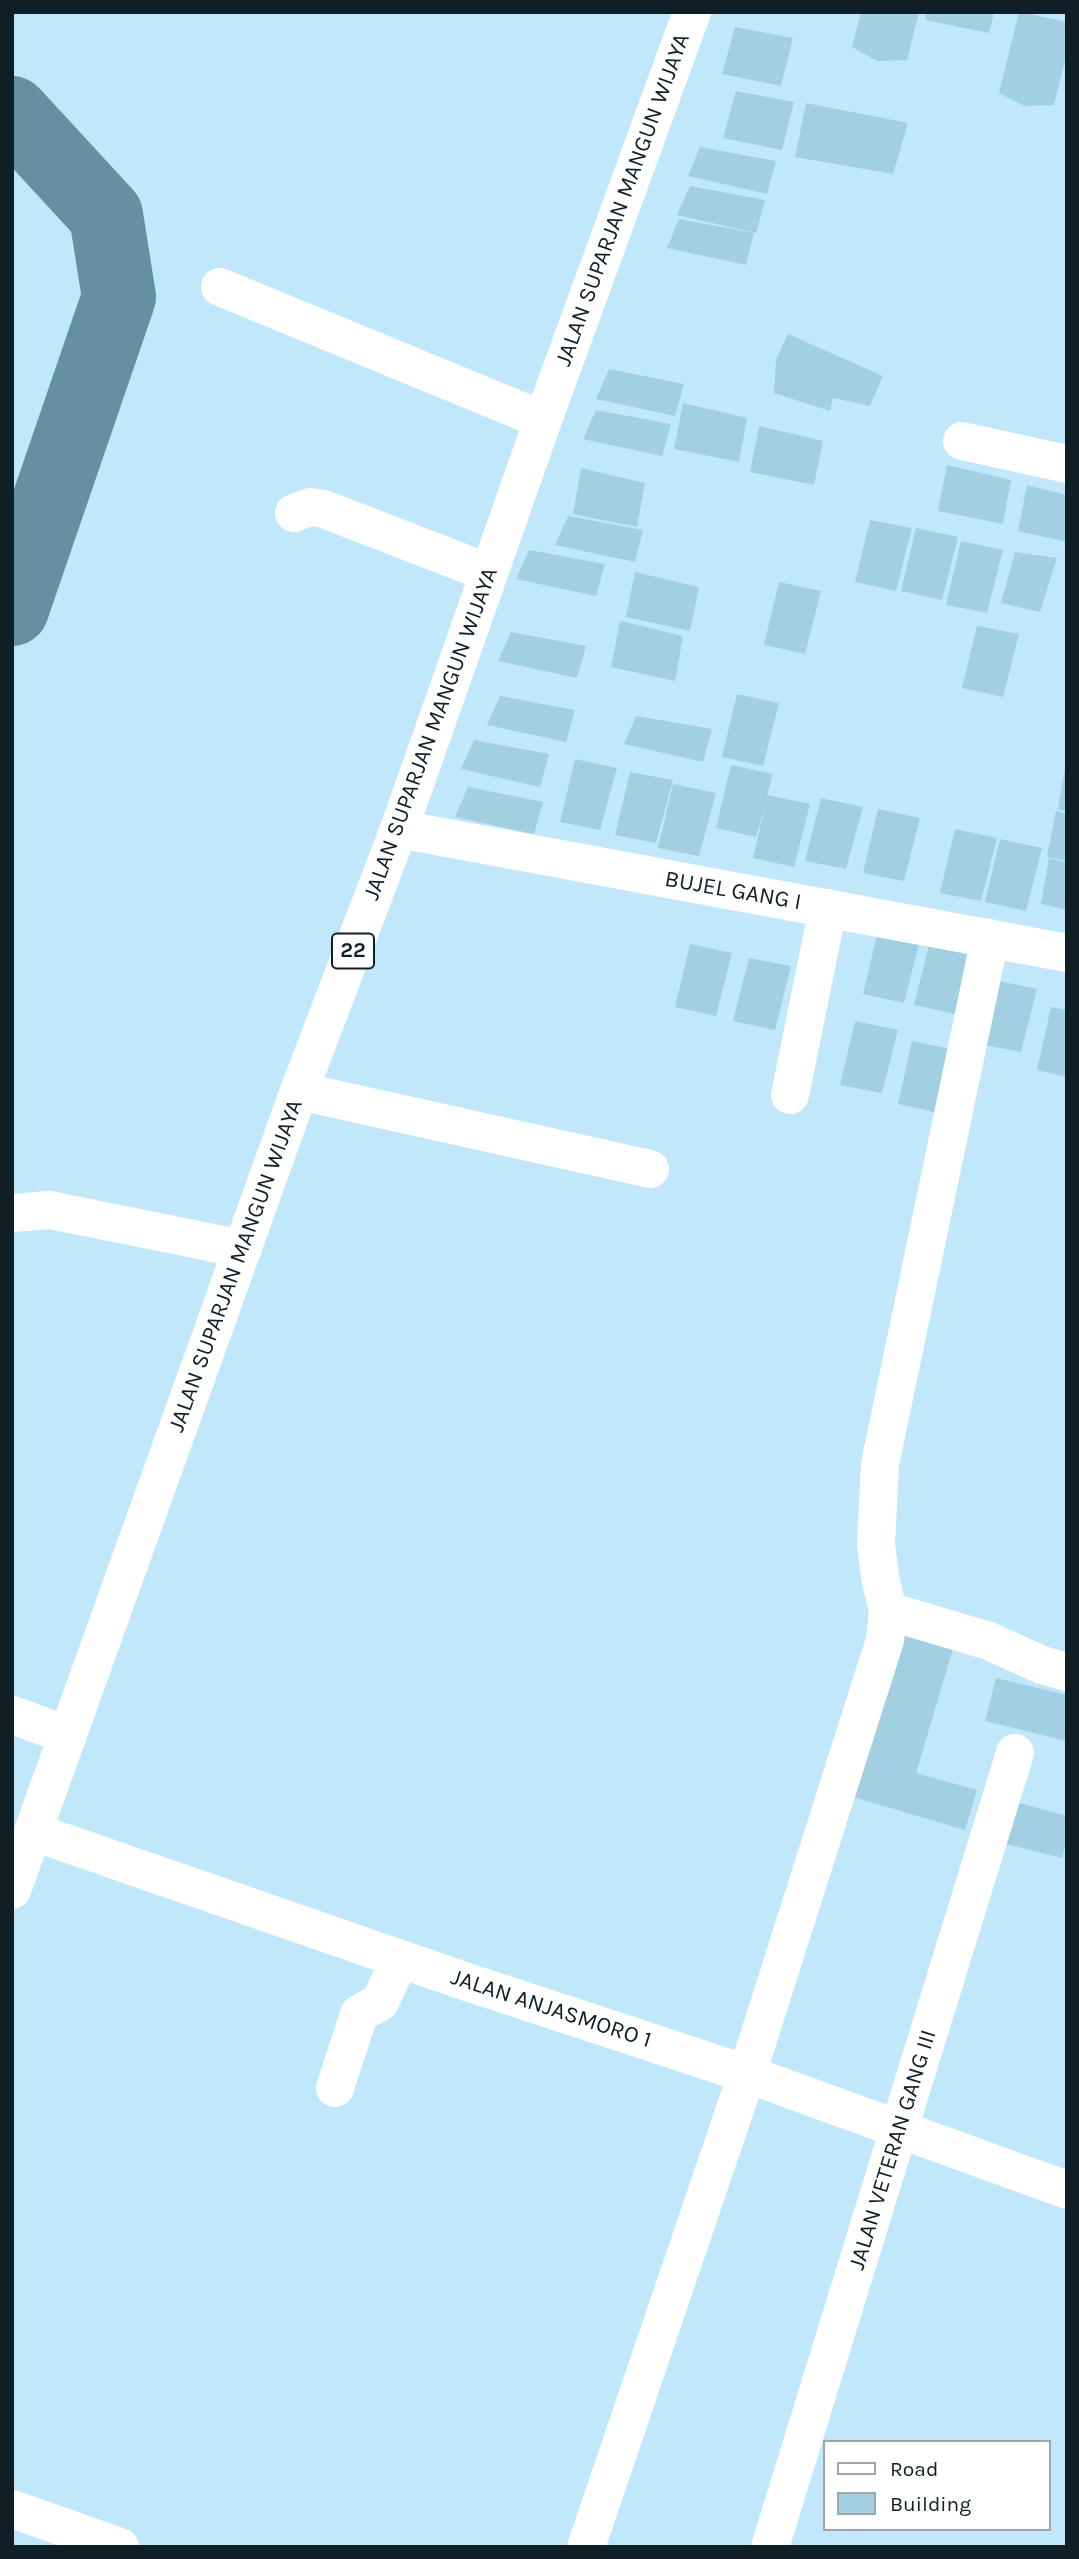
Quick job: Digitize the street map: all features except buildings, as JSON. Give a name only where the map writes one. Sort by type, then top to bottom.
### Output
[{"type":"main road","name":"JALAN SUPARJAN MANGUN WIJAYA","points":[[12,1889],[299,1091],[399,829],[543,420],[692,12]]},
{"type":"main road","points":[[220,287],[543,420]]},
{"type":"main road","points":[[962,441],[1067,464]]},
{"type":"main road","points":[[294,513],[310,507],[324,509],[489,573]]},
{"type":"main road","name":"BUJEL GANG I","points":[[399,829],[1067,953]]},
{"type":"main road","points":[[790,1095],[828,908]]},
{"type":"main road","points":[[586,2547],[747,2074],[885,1640],[888,1611],[876,1544],[880,1464],[990,938]]},
{"type":"main road","points":[[299,1091],[650,1169]]},
{"type":"main road","points":[[12,1213],[50,1210],[243,1249]]},
{"type":"main road","points":[[888,1611],[989,1641],[1042,1665],[1067,1672]]},
{"type":"main road","points":[[12,1715],[68,1735]]},
{"type":"main road","name":"JALAN VETERAN GANG III","points":[[770,2547],[1015,1754]]},
{"type":"main road","name":"JALAN ANJASMORO 1","points":[[34,1832],[400,1959],[747,2074],[1067,2190]]},
{"type":"main road","points":[[335,2088],[359,2014],[380,2002],[400,1959]]},
{"type":"main road","points":[[12,2509],[120,2547]]},
{"type":"waterway","points":[[12,113],[106,215],[119,297],[12,609]]}]
